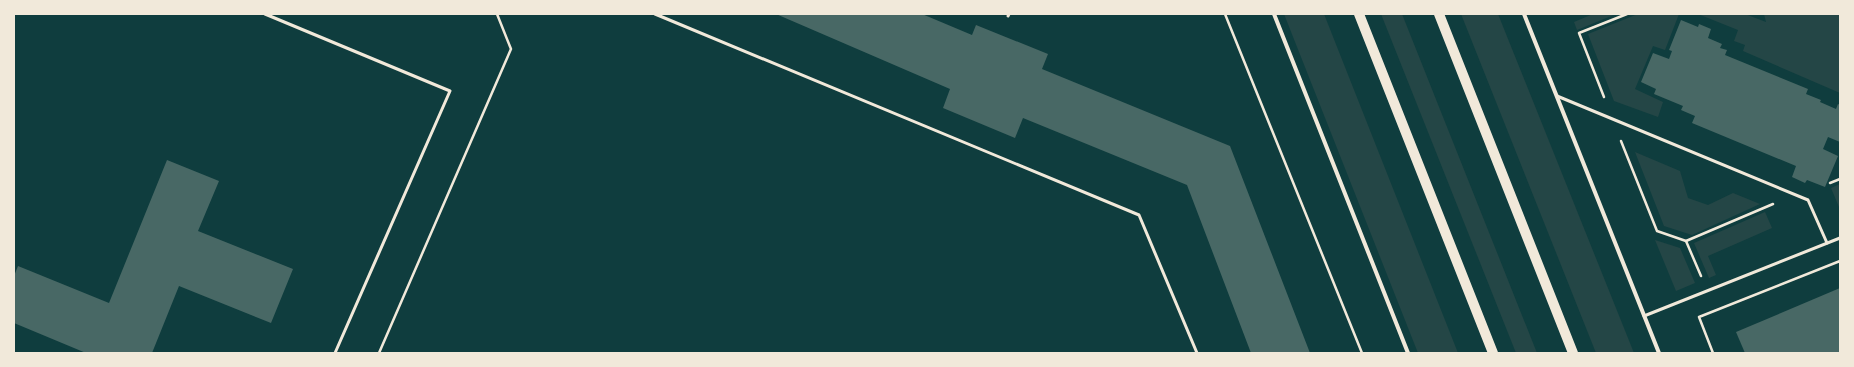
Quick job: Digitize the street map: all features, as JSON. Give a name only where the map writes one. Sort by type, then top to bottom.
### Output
[{"type":"main road","points":[[1359,14],[1493,353]]},
{"type":"main road","points":[[1438,14],[1573,353]]},
{"type":"street","points":[[1274,14],[1408,353]]},
{"type":"street","points":[[1524,14],[1659,353]]},
{"type":"lane","points":[[265,14],[450,91],[335,353]]},
{"type":"lane","points":[[655,14],[1139,215],[1197,353]]},
{"type":"lane","points":[[1557,96],[1808,200],[1827,243]]},
{"type":"lane","points":[[1644,316],[1840,238]]},
{"type":"path","points":[[379,353],[511,49],[497,14]]},
{"type":"path","points":[[1225,14],[1362,353]]},
{"type":"path","points":[[1627,14],[1579,33],[1657,231],[1686,241],[1795,195]]},
{"type":"path","points":[[1830,183],[1840,179]]},
{"type":"path","points":[[1686,241],[1707,291]]},
{"type":"path","points":[[1713,353],[1699,317],[1840,261]]},
{"type":"shaded area","points":[[1284,14],[1324,14],[1458,353],[1418,353]]},
{"type":"shaded area","points":[[1381,14],[1402,14],[1537,353],[1516,353]]},
{"type":"shaded area","points":[[1461,14],[1498,14],[1634,353],[1596,353]]},
{"type":"shaded area","points":[[1593,14],[1616,14],[1577,30],[1574,22]]},
{"type":"shaded area","points":[[1638,14],[1679,14],[1665,50],[1653,46],[1635,89],[1663,102],[1658,117],[1614,101],[1588,34]]},
{"type":"shaded area","points":[[1698,14],[1745,14],[1766,22],[1764,14],[1840,14],[1840,93],[1743,51],[1745,45],[1734,41],[1738,30]]},
{"type":"shaded area","points":[[1635,152],[1680,171],[1688,198],[1708,205],[1733,193],[1760,204],[1692,235],[1664,226]]},
{"type":"shaded area","points":[[1840,184],[1840,206],[1839,207],[1831,188]]},
{"type":"shaded area","points":[[1765,212],[1772,228],[1708,256],[1716,275],[1709,278],[1694,243]]},
{"type":"shaded area","points":[[1655,240],[1680,248],[1695,283],[1676,291]]},
{"type":"building","points":[[776,14],[922,14],[972,35],[976,25],[1048,54],[1042,69],[1230,146],[1310,353],[1251,353],[1187,185],[1023,118],[1015,138],[943,108],[950,89]]},
{"type":"building","points":[[1681,20],[1698,27],[1699,24],[1711,29],[1708,38],[1722,44],[1720,48],[1727,50],[1725,55],[1808,89],[1806,94],[1821,100],[1820,102],[1836,109],[1838,104],[1840,105],[1840,142],[1828,137],[1823,149],[1838,156],[1825,187],[1807,180],[1805,183],[1792,177],[1796,166],[1692,123],[1695,116],[1681,110],[1683,106],[1654,94],[1656,89],[1641,82],[1653,53],[1669,59],[1672,51],[1669,50]]},
{"type":"building","points":[[167,160],[219,181],[198,231],[293,269],[271,323],[179,286],[152,353],[86,353],[14,323],[14,276],[18,266],[109,303]]},
{"type":"building","points":[[1840,288],[1840,353],[1745,353],[1736,332]]}]
